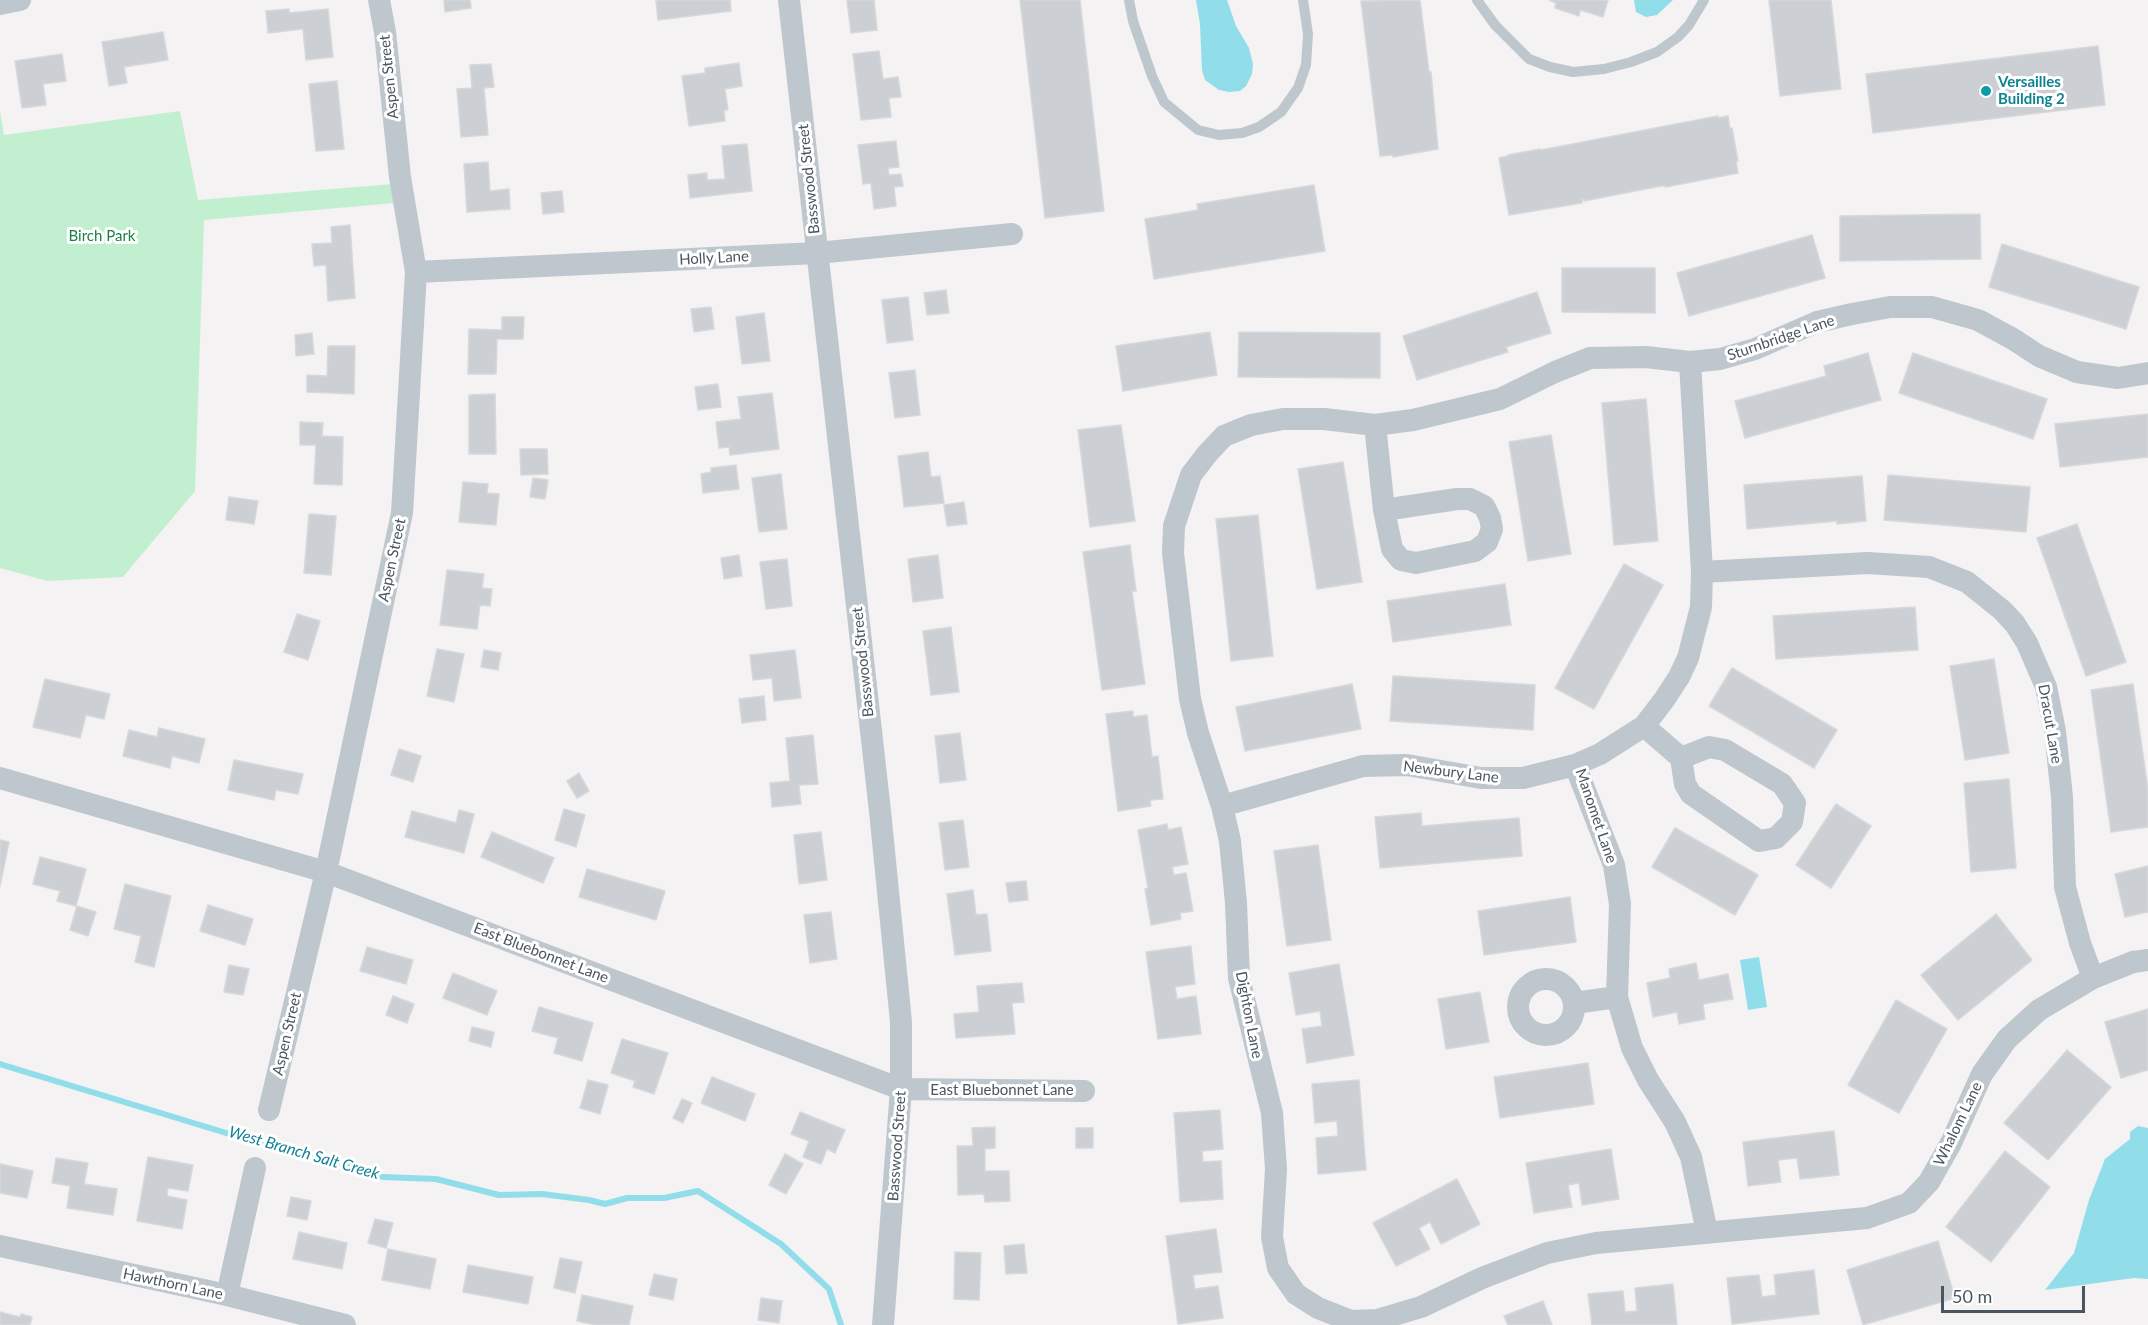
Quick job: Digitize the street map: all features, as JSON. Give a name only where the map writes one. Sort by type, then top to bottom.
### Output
[{"type":"street","points":[[0,4],[20,0]]},
{"type":"street","name":"Aspen Street","points":[[269,1110],[326,872],[402,513],[416,272],[400,177],[385,32],[378,0]]},
{"type":"street","name":"Basswood Street","points":[[789,0],[881,822],[901,1022],[902,1089],[883,1325]]},
{"type":"street","name":"Holly Lane","points":[[416,272],[817,253],[1012,234]]},
{"type":"street","name":"Sturnbridge Lane","points":[[1375,425],[1413,420],[1500,399],[1590,358],[1646,357],[1690,362],[1720,359],[1755,349],[1817,322],[1890,307],[1932,308],[1978,320],[2039,356],[2077,372],[2118,378],[2148,373]]},
{"type":"street","name":"Manomet Lane","points":[[1690,362],[1702,572],[1701,607],[1688,658],[1679,677],[1644,726],[1600,754],[1575,765],[1614,865],[1620,904],[1617,997],[1632,1048],[1648,1080],[1675,1122],[1691,1157],[1707,1232]]},
{"type":"street","name":"Dighton Lane","points":[[1375,425],[1324,419],[1293,419],[1251,425],[1224,436],[1191,475],[1174,526],[1173,553],[1190,699],[1230,841],[1236,903],[1239,978],[1272,1113],[1276,1168],[1272,1237],[1278,1268],[1296,1294],[1318,1308],[1351,1321],[1377,1320],[1421,1307],[1482,1278],[1547,1253],[1596,1243],[1707,1232]]},
{"type":"street","points":[[1375,425],[1384,510],[1392,549],[1401,560],[1416,562],[1475,551],[1486,542],[1492,529],[1484,506],[1470,499],[1384,510]]},
{"type":"street","name":"Dracut Lane","points":[[1702,572],[1869,563],[1929,567],[1967,582],[2002,610],[2015,624],[2027,643],[2046,687],[2055,731],[2062,797],[2065,887],[2077,934],[2093,978]]},
{"type":"street","points":[[1644,726],[1681,758],[1685,784],[1691,794],[1759,841],[1776,838],[1792,822],[1795,803],[1782,784],[1725,750],[1709,747],[1681,758]]},
{"type":"street","name":"Newbury Lane","points":[[1222,806],[1363,766],[1407,765],[1481,778],[1502,779],[1522,778],[1575,765]]},
{"type":"street","name":"East Bluebonnet Lane","points":[[0,778],[326,872],[902,1089],[1084,1091]]},
{"type":"street","name":"Whalom Lane","points":[[1707,1232],[1867,1218],[1909,1203],[1929,1182],[1951,1143],[1982,1074],[2007,1039],[2039,1010],[2093,978],[2133,962],[2148,960]]},
{"type":"street","points":[[1574,1003],[1617,997]]},
{"type":"street","points":[[227,1295],[255,1168]]},
{"type":"street","name":"Hawthorn Lane","points":[[0,1246],[227,1295],[345,1325]]},
{"type":"lane","points":[[1129,0],[1133,21],[1152,76],[1164,102],[1198,130],[1219,135],[1242,133],[1259,127],[1281,112],[1298,88],[1306,64],[1308,34],[1303,0]]},
{"type":"lane","points":[[1477,0],[1495,25],[1529,59],[1573,72],[1631,63],[1657,52],[1678,37],[1689,25],[1704,0]]},
{"type":"green space","name":"Birch Park","points":[[0,111],[4,135],[180,111],[198,200],[393,184],[394,203],[204,220],[195,491],[123,577],[47,581],[0,568]]},
{"type":"water","points":[[1196,0],[1227,0],[1236,26],[1249,48],[1253,64],[1252,74],[1246,86],[1240,91],[1219,90],[1205,80],[1202,70],[1200,24]]},
{"type":"water","points":[[1634,0],[1673,0],[1657,15],[1646,17],[1636,12]]},
{"type":"water","points":[[1759,957],[1767,1007],[1748,1010],[1740,960]]},
{"type":"water","points":[[2138,1126],[2148,1128],[2148,1279],[2134,1278],[2045,1290],[2074,1253],[2089,1200],[2105,1159],[2130,1139],[2130,1132]]},
{"type":"building","points":[[444,0],[470,0],[471,8],[445,12]]},
{"type":"building","points":[[656,0],[730,0],[731,11],[658,20]]},
{"type":"building","points":[[847,0],[874,0],[877,30],[851,33]]},
{"type":"building","points":[[1020,0],[1080,0],[1104,211],[1045,218]]},
{"type":"building","points":[[1420,0],[1429,72],[1431,72],[1438,149],[1393,157],[1392,155],[1380,156],[1361,1]]},
{"type":"building","points":[[1549,0],[1608,0],[1603,17],[1580,10],[1579,16],[1555,8],[1556,3]]},
{"type":"building","points":[[1769,0],[1831,0],[1841,89],[1780,96]]},
{"type":"building","points":[[289,9],[289,13],[328,9],[333,57],[306,60],[303,29],[268,33],[266,11]]},
{"type":"building","points":[[163,32],[168,60],[124,67],[127,83],[109,86],[102,42]]},
{"type":"building","name":"Versailles Building 2","points":[[2098,46],[2105,105],[1873,133],[1866,74]]},
{"type":"building","points":[[879,51],[883,79],[898,77],[901,97],[889,98],[891,117],[861,120],[853,54]]},
{"type":"building","points":[[62,54],[66,81],[43,84],[46,105],[22,108],[15,61]]},
{"type":"building","points":[[739,63],[742,86],[725,89],[728,110],[724,110],[725,121],[689,126],[682,76],[705,73],[705,68]]},
{"type":"building","points":[[491,64],[494,87],[484,88],[488,135],[461,137],[457,89],[472,88],[470,65]]},
{"type":"building","points":[[337,81],[344,149],[316,151],[309,84]]},
{"type":"building","points":[[1718,116],[1718,118],[1728,116],[1738,161],[1736,161],[1738,173],[1584,201],[1582,199],[1582,203],[1509,215],[1499,158]]},
{"type":"building","points":[[896,141],[899,167],[888,168],[889,175],[901,174],[903,186],[894,187],[896,206],[874,209],[871,183],[863,184],[858,145]]},
{"type":"building","points":[[747,144],[752,191],[690,198],[688,175],[707,173],[707,180],[725,179],[722,146]]},
{"type":"building","points":[[488,162],[490,191],[509,189],[510,209],[467,212],[464,164]]},
{"type":"building","points":[[1314,185],[1325,251],[1154,279],[1145,219],[1198,210],[1197,204]]},
{"type":"building","points":[[562,191],[564,212],[543,214],[541,193]]},
{"type":"building","points":[[1980,214],[1981,259],[1840,261],[1840,216]]},
{"type":"building","points":[[350,225],[355,298],[328,301],[326,265],[314,266],[312,244],[332,243],[331,227]]},
{"type":"building","points":[[1812,235],[1825,278],[1689,316],[1677,273]]},
{"type":"building","points":[[2002,244],[2139,287],[2126,329],[1989,287]]},
{"type":"building","points":[[1562,268],[1655,268],[1655,313],[1562,312]]},
{"type":"building","points":[[946,290],[949,313],[927,315],[924,293]]},
{"type":"building","points":[[1537,292],[1551,333],[1506,347],[1508,352],[1417,380],[1403,336]]},
{"type":"building","points":[[908,297],[913,340],[887,343],[882,300]]},
{"type":"building","points":[[711,307],[714,329],[694,332],[691,309]]},
{"type":"building","points":[[764,313],[770,361],[742,364],[736,317]]},
{"type":"building","points":[[502,317],[524,317],[523,339],[497,339],[496,374],[468,374],[469,329],[502,330]]},
{"type":"building","points":[[1210,332],[1217,375],[1123,391],[1116,346]]},
{"type":"building","points":[[1239,332],[1380,333],[1380,378],[1238,377]]},
{"type":"building","points":[[312,333],[314,354],[296,356],[295,335]]},
{"type":"building","points":[[328,346],[355,346],[354,394],[307,392],[307,375],[327,376]]},
{"type":"building","points":[[1868,353],[1881,400],[1745,438],[1735,401],[1826,376],[1824,366]]},
{"type":"building","points":[[1913,353],[2047,399],[2033,439],[1899,393]]},
{"type":"building","points":[[915,370],[920,415],[895,418],[889,373]]},
{"type":"building","points":[[718,384],[721,407],[698,410],[695,387]]},
{"type":"building","points":[[772,393],[779,449],[730,455],[729,447],[719,448],[716,422],[741,419],[738,397]]},
{"type":"building","points":[[495,394],[496,454],[469,454],[469,395]]},
{"type":"building","points":[[1646,399],[1658,541],[1614,545],[1602,403]]},
{"type":"building","points":[[2148,414],[2148,457],[2060,467],[2055,424]]},
{"type":"building","points":[[300,422],[323,423],[322,436],[343,437],[342,485],[314,484],[316,445],[300,445]]},
{"type":"building","points":[[1121,425],[1135,521],[1090,527],[1078,430]]},
{"type":"building","points":[[1551,435],[1571,554],[1528,561],[1509,442]]},
{"type":"building","points":[[520,449],[547,449],[548,474],[521,475]]},
{"type":"building","points":[[928,452],[931,477],[940,476],[944,503],[904,507],[898,456]]},
{"type":"building","points":[[1343,462],[1362,582],[1317,589],[1298,469]]},
{"type":"building","points":[[736,465],[739,489],[703,493],[701,474],[711,472],[711,468]]},
{"type":"building","points":[[781,474],[787,529],[759,532],[752,478]]},
{"type":"building","points":[[1888,475],[2030,487],[2026,532],[1884,520]]},
{"type":"building","points":[[1862,476],[1866,521],[1837,524],[1837,521],[1747,529],[1744,485]]},
{"type":"building","points":[[533,478],[548,480],[545,499],[530,497]]},
{"type":"building","points":[[463,482],[488,484],[487,493],[499,494],[496,525],[459,522]]},
{"type":"building","points":[[229,497],[258,501],[254,524],[226,520]]},
{"type":"building","points":[[964,502],[967,524],[947,526],[944,505]]},
{"type":"building","points":[[309,514],[336,516],[331,575],[304,573]]},
{"type":"building","points":[[1258,515],[1273,656],[1231,661],[1216,519]]},
{"type":"building","points":[[2077,524],[2126,662],[2086,676],[2037,538]]},
{"type":"building","points":[[1130,545],[1136,591],[1132,591],[1145,684],[1102,690],[1083,552]]},
{"type":"building","points":[[739,555],[742,576],[724,579],[721,558]]},
{"type":"building","points":[[938,555],[943,598],[913,602],[908,559]]},
{"type":"building","points":[[787,559],[792,606],[766,609],[760,562]]},
{"type":"building","points":[[1624,564],[1663,585],[1594,709],[1555,688]]},
{"type":"building","points":[[447,570],[484,574],[482,588],[492,589],[490,606],[480,605],[477,629],[440,625]]},
{"type":"building","points":[[1505,584],[1511,625],[1393,642],[1387,601]]},
{"type":"building","points":[[1915,607],[1918,650],[1776,659],[1773,616]]},
{"type":"building","points":[[297,614],[320,621],[308,660],[284,652]]},
{"type":"building","points":[[951,627],[959,692],[931,695],[923,631]]},
{"type":"building","points":[[437,649],[464,654],[454,702],[427,696]]},
{"type":"building","points":[[484,650],[501,653],[498,670],[481,667]]},
{"type":"building","points":[[795,650],[801,698],[774,701],[772,678],[753,680],[750,655]]},
{"type":"building","points":[[1994,659],[2009,753],[1965,760],[1950,666]]},
{"type":"building","points":[[1732,668],[1837,730],[1814,768],[1709,706]]},
{"type":"building","points":[[1393,676],[1535,685],[1533,730],[1390,721]]},
{"type":"building","points":[[45,679],[110,694],[104,719],[86,715],[80,738],[33,727]]},
{"type":"building","points":[[1352,684],[1361,729],[1245,751],[1236,707]]},
{"type":"building","points":[[2133,684],[2148,790],[2148,827],[2111,832],[2091,690]]},
{"type":"building","points":[[764,696],[766,720],[742,723],[739,699]]},
{"type":"building","points":[[1133,711],[1133,717],[1147,715],[1152,757],[1158,756],[1163,799],[1150,800],[1151,806],[1118,811],[1106,714]]},
{"type":"building","points":[[159,728],[205,739],[199,763],[172,756],[170,768],[123,756],[129,730],[157,737]]},
{"type":"building","points":[[960,733],[966,780],[940,783],[935,736]]},
{"type":"building","points":[[813,735],[818,784],[799,785],[801,804],[772,807],[770,783],[790,781],[786,738]]},
{"type":"building","points":[[399,749],[421,756],[413,782],[391,775]]},
{"type":"building","points":[[234,760],[303,774],[298,794],[276,790],[274,800],[228,790]]},
{"type":"building","points":[[579,773],[589,791],[577,798],[567,781]]},
{"type":"building","points":[[2009,779],[2016,868],[1971,872],[1964,783]]},
{"type":"building","points":[[1836,804],[1871,826],[1831,888],[1796,865]]},
{"type":"building","points":[[564,809],[585,815],[576,847],[555,840]]},
{"type":"building","points":[[459,810],[474,814],[464,853],[405,837],[412,811],[456,823]]},
{"type":"building","points":[[1421,813],[1422,826],[1519,818],[1522,856],[1380,868],[1375,817]]},
{"type":"building","points":[[963,820],[969,867],[945,870],[939,823]]},
{"type":"building","points":[[1167,824],[1168,830],[1181,827],[1188,864],[1172,867],[1174,875],[1186,873],[1193,911],[1180,913],[1181,919],[1151,925],[1145,889],[1148,888],[1138,830]]},
{"type":"building","points":[[1675,828],[1758,875],[1735,915],[1652,867]]},
{"type":"building","points":[[492,832],[554,858],[543,883],[481,857]]},
{"type":"building","points":[[821,832],[827,880],[799,884],[794,835]]},
{"type":"building","points":[[0,840],[9,842],[0,886]]},
{"type":"building","points":[[1318,845],[1331,940],[1287,946],[1274,851]]},
{"type":"building","points":[[40,857],[86,869],[76,906],[57,901],[60,891],[33,884]]},
{"type":"building","points":[[2148,866],[2148,912],[2125,917],[2115,874]]},
{"type":"building","points":[[587,869],[665,891],[656,920],[579,897]]},
{"type":"building","points":[[1026,881],[1028,900],[1009,902],[1006,883]]},
{"type":"building","points":[[125,884],[171,896],[154,967],[135,962],[141,936],[114,929]]},
{"type":"building","points":[[973,890],[976,915],[987,914],[991,951],[955,955],[947,894]]},
{"type":"building","points":[[1570,897],[1576,942],[1484,955],[1478,911]]},
{"type":"building","points":[[208,905],[253,919],[245,945],[200,931]]},
{"type":"building","points":[[77,906],[96,912],[88,936],[70,930]]},
{"type":"building","points":[[831,912],[837,959],[810,963],[804,915]]},
{"type":"building","points":[[1996,914],[2032,960],[1958,1020],[1921,975]]},
{"type":"building","points":[[1191,946],[1195,984],[1175,987],[1177,999],[1196,996],[1201,1034],[1158,1039],[1146,952]]},
{"type":"building","points":[[367,947],[413,960],[406,984],[360,971]]},
{"type":"building","points":[[1696,963],[1699,980],[1728,974],[1733,999],[1703,1004],[1705,1019],[1679,1024],[1677,1012],[1653,1017],[1647,983],[1670,978],[1669,969]]},
{"type":"building","points":[[1339,964],[1354,1055],[1307,1063],[1302,1029],[1322,1026],[1320,1011],[1296,1015],[1289,973]]},
{"type":"building","points":[[229,965],[249,969],[243,995],[224,992]]},
{"type":"building","points":[[453,973],[497,991],[487,1015],[443,998]]},
{"type":"building","points":[[1022,983],[1024,1002],[1012,1003],[1015,1034],[956,1038],[954,1014],[979,1012],[977,986]]},
{"type":"building","points":[[1480,992],[1489,1042],[1446,1049],[1438,999]]},
{"type":"building","points":[[393,996],[414,1004],[407,1023],[386,1015]]},
{"type":"building","points":[[1896,1000],[1947,1029],[1899,1113],[1848,1085]]},
{"type":"building","points":[[539,1007],[593,1023],[582,1061],[554,1053],[558,1038],[532,1031]]},
{"type":"building","points":[[2148,1009],[2148,1070],[2121,1078],[2105,1022]]},
{"type":"building","points":[[472,1027],[494,1032],[491,1047],[469,1041]]},
{"type":"building","points":[[622,1039],[668,1053],[654,1094],[633,1087],[635,1081],[611,1073]]},
{"type":"building","points":[[2067,1050],[2111,1087],[2048,1160],[2004,1123]]},
{"type":"building","points":[[1588,1063],[1594,1104],[1500,1118],[1494,1077]]},
{"type":"building","points":[[712,1077],[755,1094],[745,1121],[701,1103]]},
{"type":"building","points":[[588,1080],[608,1085],[600,1114],[580,1108]]},
{"type":"building","points":[[1359,1080],[1366,1170],[1318,1174],[1316,1138],[1338,1136],[1337,1121],[1315,1123],[1312,1084]]},
{"type":"building","points":[[682,1099],[692,1103],[683,1123],[673,1118]]},
{"type":"building","points":[[1220,1110],[1223,1149],[1202,1151],[1203,1162],[1221,1161],[1223,1199],[1180,1202],[1174,1113]]},
{"type":"building","points":[[800,1112],[845,1130],[835,1153],[827,1149],[821,1164],[803,1157],[809,1141],[791,1134]]},
{"type":"building","points":[[995,1127],[995,1148],[985,1149],[985,1171],[1009,1171],[1010,1201],[985,1202],[984,1194],[958,1195],[957,1146],[973,1146],[972,1128]]},
{"type":"building","points":[[1076,1128],[1093,1128],[1093,1148],[1076,1148]]},
{"type":"building","points":[[1834,1131],[1839,1175],[1800,1179],[1797,1158],[1778,1160],[1781,1182],[1748,1186],[1743,1142]]},
{"type":"building","points":[[1611,1149],[1619,1199],[1582,1205],[1579,1183],[1568,1185],[1572,1207],[1534,1213],[1526,1163]]},
{"type":"building","points":[[2005,1151],[2050,1187],[1991,1262],[1946,1227]]},
{"type":"building","points":[[785,1154],[803,1164],[786,1194],[769,1185]]},
{"type":"building","points":[[148,1157],[193,1165],[188,1191],[168,1188],[167,1196],[187,1200],[182,1229],[137,1221]]},
{"type":"building","points":[[56,1158],[88,1163],[84,1184],[117,1189],[113,1215],[67,1208],[70,1186],[52,1183]]},
{"type":"building","points":[[0,1164],[33,1171],[27,1198],[0,1193]]},
{"type":"building","points":[[1457,1179],[1480,1224],[1441,1244],[1430,1222],[1419,1228],[1430,1249],[1396,1266],[1373,1223]]},
{"type":"building","points":[[291,1197],[311,1201],[307,1220],[287,1216]]},
{"type":"building","points":[[375,1219],[393,1223],[386,1248],[368,1243]]},
{"type":"building","points":[[1216,1229],[1222,1272],[1193,1275],[1195,1289],[1218,1286],[1223,1318],[1178,1324],[1166,1236]]},
{"type":"building","points":[[299,1232],[347,1243],[342,1269],[293,1259]]},
{"type":"building","points":[[1938,1241],[1955,1298],[1863,1325],[1847,1270]]},
{"type":"building","points":[[1024,1244],[1027,1273],[1006,1274],[1004,1246]]},
{"type":"building","points":[[388,1249],[436,1259],[430,1289],[382,1280]]},
{"type":"building","points":[[955,1252],[981,1253],[979,1300],[954,1299]]},
{"type":"building","points":[[560,1258],[582,1262],[575,1293],[554,1288]]},
{"type":"building","points":[[468,1265],[533,1277],[528,1304],[463,1292]]},
{"type":"building","points":[[1814,1270],[1819,1314],[1732,1324],[1727,1278],[1759,1275],[1762,1297],[1776,1295],[1774,1275]]},
{"type":"building","points":[[654,1274],[677,1279],[673,1300],[649,1295]]},
{"type":"building","points":[[1673,1284],[1677,1325],[1592,1325],[1588,1294],[1623,1291],[1625,1312],[1637,1311],[1635,1288]]},
{"type":"building","points":[[582,1295],[633,1306],[629,1325],[596,1325],[577,1321]]},
{"type":"building","points":[[761,1298],[782,1301],[779,1323],[758,1320]]},
{"type":"building","points":[[1543,1301],[1552,1325],[1508,1325],[1504,1316]]},
{"type":"building","points":[[0,1312],[20,1317],[21,1314],[32,1317],[30,1325],[0,1325]]},
{"type":"waterway","name":"West Branch Salt Creek","points":[[0,1064],[305,1157],[338,1163],[383,1177],[436,1179],[499,1195],[542,1194],[605,1204],[627,1198],[664,1198],[698,1191],[781,1244],[829,1289],[841,1325]]},
{"type":"place","name":"Versailles Building 2","points":[[1986,91]]}]
